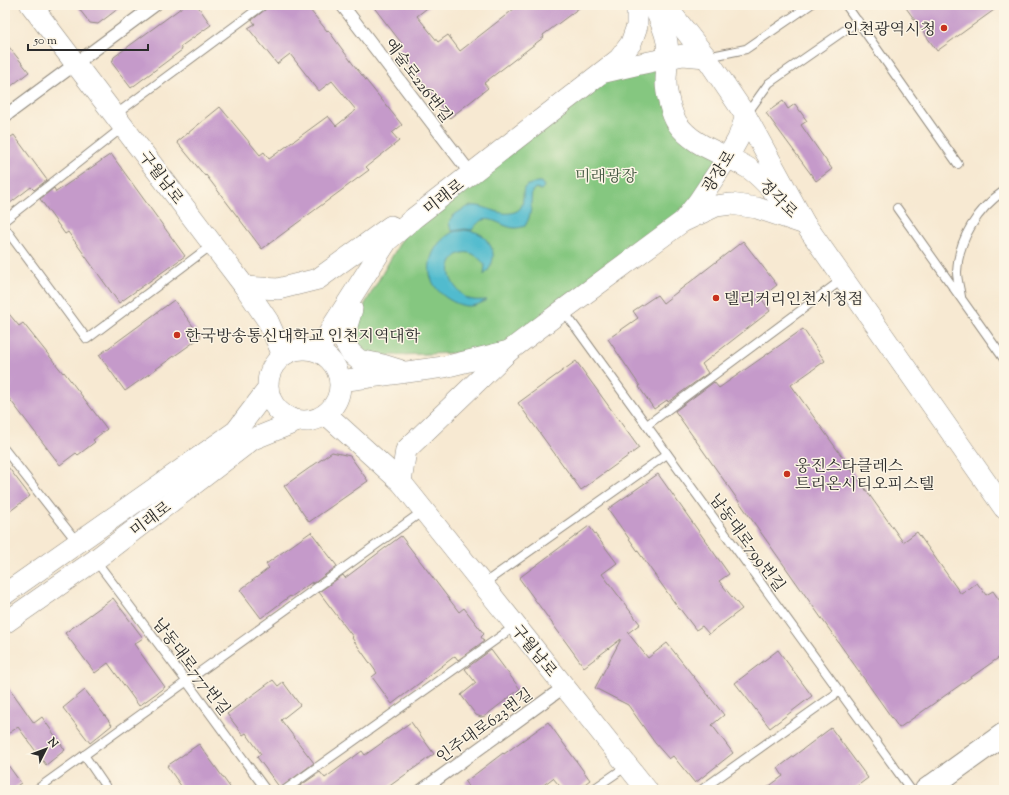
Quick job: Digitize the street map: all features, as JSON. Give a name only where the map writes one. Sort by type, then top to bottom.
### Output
[{"type":"main road","points":[[926,790],[1004,734]]},
{"type":"street","points":[[5,116],[155,5]]},
{"type":"street","name":"예술로226번길","points":[[342,5],[471,174]]},
{"type":"street","name":"미래로","points":[[319,352],[334,324],[387,241],[414,218],[619,59],[631,43],[637,26],[637,5]]},
{"type":"street","name":"정각로","points":[[653,5],[658,14],[667,41],[668,58],[666,82],[668,101],[676,122],[689,137],[749,169],[805,224]]},
{"type":"street","name":"정각로","points":[[665,5],[706,57],[746,116],[805,224]]},
{"type":"street","name":"구월남로","points":[[39,8],[76,64],[245,287],[268,321],[282,355]]},
{"type":"street","points":[[603,72],[683,55],[706,57]]},
{"type":"street","name":"광장로","points":[[682,222],[698,202],[728,157],[738,138],[746,116]]},
{"type":"street","points":[[401,482],[406,450],[509,351],[682,222],[716,206],[731,204],[757,208],[805,224],[1004,508]]},
{"type":"street","points":[[245,287],[278,289],[318,279],[397,222],[414,218]]},
{"type":"street","points":[[356,290],[344,341],[351,353],[359,360],[384,365],[407,372]]},
{"type":"street","points":[[310,349],[319,352],[327,356],[334,363],[338,372],[340,391],[337,400],[326,414],[317,419],[298,421],[289,418],[274,406],[270,398],[268,379],[271,370],[282,355],[291,351],[310,349]]},
{"type":"street","points":[[340,381],[444,367],[509,351]]},
{"type":"street","name":"미래로","points":[[5,594],[236,431],[268,389]]},
{"type":"street","name":"구월남로","points":[[326,414],[401,482],[647,790]]},
{"type":"street","name":"미래로","points":[[5,623],[95,560],[253,439],[298,421]]},
{"type":"street","name":"인주대로623번길","points":[[422,790],[564,687]]},
{"type":"lane","points":[[5,220],[119,121],[263,5]]},
{"type":"lane","points":[[706,57],[746,49],[810,5]]},
{"type":"lane","points":[[846,5],[958,164]]},
{"type":"lane","points":[[746,116],[769,84],[858,21]]},
{"type":"lane","points":[[962,300],[957,273],[961,251],[968,232],[979,213],[998,194],[1004,191]]},
{"type":"lane","points":[[897,208],[1004,359]]},
{"type":"lane","points":[[5,228],[87,339],[213,244]]},
{"type":"lane","points":[[647,425],[843,279]]},
{"type":"lane","name":"남동대로799번길","points":[[563,310],[911,790]]},
{"type":"lane","points":[[5,450],[77,542]]},
{"type":"lane","points":[[483,585],[667,454]]},
{"type":"lane","points":[[36,790],[424,511]]},
{"type":"lane","name":"남동대로777번길","points":[[95,560],[266,790]]},
{"type":"lane","points":[[285,790],[515,625]]},
{"type":"lane","points":[[701,790],[840,691]]},
{"type":"lane","points":[[84,755],[108,790]]},
{"type":"lane","points":[[592,790],[628,765]]},
{"type":"green space","name":"미래광장","points":[[668,58],[676,122],[728,157],[682,222],[509,351],[371,356],[358,346],[353,332],[365,304],[414,218],[603,72]]},
{"type":"water","points":[[537,182],[541,182],[544,186],[541,190],[536,188],[532,191],[530,213],[525,226],[519,228],[509,227],[488,219],[477,224],[472,230],[465,229],[452,231],[449,224],[451,218],[465,208],[471,206],[483,207],[505,213],[517,211],[520,209],[522,204],[524,188]]},
{"type":"water","points":[[464,230],[482,235],[490,245],[493,254],[492,263],[484,275],[485,266],[478,257],[470,253],[462,253],[456,256],[451,262],[451,279],[459,292],[471,300],[487,300],[473,306],[464,306],[442,295],[432,281],[430,274],[431,258],[440,242],[455,231]]},
{"type":"building","points":[[76,5],[123,5],[98,24],[90,23]]},
{"type":"building","points":[[185,5],[197,5],[211,25],[180,47],[182,50],[131,88],[112,63],[114,57]]},
{"type":"building","points":[[268,5],[306,5],[327,31],[328,30],[402,125],[392,133],[399,141],[366,167],[369,170],[262,249],[206,175],[205,176],[177,142],[220,107],[260,155],[264,152],[269,159],[328,116],[336,126],[356,110],[332,81],[319,91],[290,54],[277,64],[248,28],[255,24],[252,20],[266,9]]},
{"type":"building","points":[[372,5],[431,5],[417,16],[438,42],[448,35],[460,51],[519,5],[583,5],[484,83],[488,88],[450,118],[397,50],[403,45]]},
{"type":"building","name":"인천광역시청","points":[[904,5],[1001,5],[937,51]]},
{"type":"building","points":[[5,42],[29,72],[5,91]]},
{"type":"building","points":[[783,101],[788,109],[795,104],[807,121],[801,125],[832,169],[816,181],[766,113]]},
{"type":"building","points":[[14,135],[47,180],[34,190],[31,187],[5,207],[5,141]]},
{"type":"building","points":[[111,154],[185,256],[119,303],[68,232],[65,234],[40,199],[54,188],[56,192]]},
{"type":"building","points":[[743,241],[777,285],[761,298],[770,311],[702,364],[708,373],[668,402],[667,400],[654,409],[608,339],[638,318],[633,311],[657,295],[663,303]]},
{"type":"building","points":[[174,300],[201,337],[125,391],[99,355]]},
{"type":"building","points":[[5,309],[19,326],[23,323],[63,373],[64,372],[107,429],[93,440],[95,442],[78,455],[76,453],[60,465],[5,393]]},
{"type":"building","name":"웅진스타클레스 트리온시티오피스텔","points":[[803,329],[825,361],[791,385],[903,542],[917,532],[961,594],[977,583],[986,595],[993,591],[1004,607],[1004,654],[899,728],[675,411],[714,382],[719,388]]},
{"type":"building","points":[[576,361],[639,448],[581,490],[518,403]]},
{"type":"building","points":[[332,452],[350,456],[368,481],[309,522],[284,486]]},
{"type":"building","points":[[5,463],[30,496],[5,515]]},
{"type":"building","points":[[658,474],[729,574],[719,581],[742,609],[709,634],[702,626],[696,630],[679,609],[608,509]]},
{"type":"building","points":[[589,526],[617,563],[602,574],[640,624],[628,633],[648,658],[667,643],[724,715],[712,725],[733,753],[695,783],[673,756],[669,759],[655,743],[628,705],[595,688],[621,639],[584,667],[519,578]]},
{"type":"building","points":[[311,532],[337,566],[313,584],[312,582],[291,597],[290,596],[261,618],[240,590],[269,568],[266,564]]},
{"type":"building","points":[[401,536],[459,612],[464,608],[484,634],[481,637],[484,641],[458,660],[455,656],[392,704],[372,677],[377,673],[352,638],[353,637],[319,592],[343,575],[345,578]]},
{"type":"building","points":[[113,598],[143,638],[134,644],[165,687],[139,706],[108,663],[95,673],[65,633]]},
{"type":"building","points":[[491,650],[520,689],[485,716],[481,717],[476,715],[461,695],[476,683],[465,669]]},
{"type":"building","points":[[778,650],[812,696],[770,728],[735,683]]},
{"type":"building","points":[[273,680],[278,686],[283,682],[300,705],[281,720],[314,763],[280,788],[257,757],[261,754],[246,733],[243,735],[227,714]]},
{"type":"building","points":[[5,682],[34,723],[42,717],[65,750],[46,765],[18,727],[5,736]]},
{"type":"building","points":[[85,690],[112,725],[90,743],[63,708]]},
{"type":"building","points":[[411,722],[434,754],[384,790],[294,790],[320,772],[325,778],[362,751],[365,755]]},
{"type":"building","points":[[548,722],[590,780],[577,790],[563,790],[553,778],[537,790],[471,790],[465,782],[503,753],[504,754]]},
{"type":"building","points":[[831,728],[868,778],[852,790],[764,790],[783,776],[778,768]]},
{"type":"building","points":[[199,744],[232,790],[184,790],[167,766]]},
{"type":"building","points":[[5,761],[21,783],[11,790],[5,790]]},
{"type":"place","name":"인천광역시청","points":[[944,28]]},
{"type":"place","name":"델리커리인천시청점","points":[[716,298]]},
{"type":"place","name":"한국방송통신대학교 인천지역대학","points":[[177,335]]},
{"type":"place","name":"웅진스타클레스 트리온시티오피스텔","points":[[787,474]]}]
